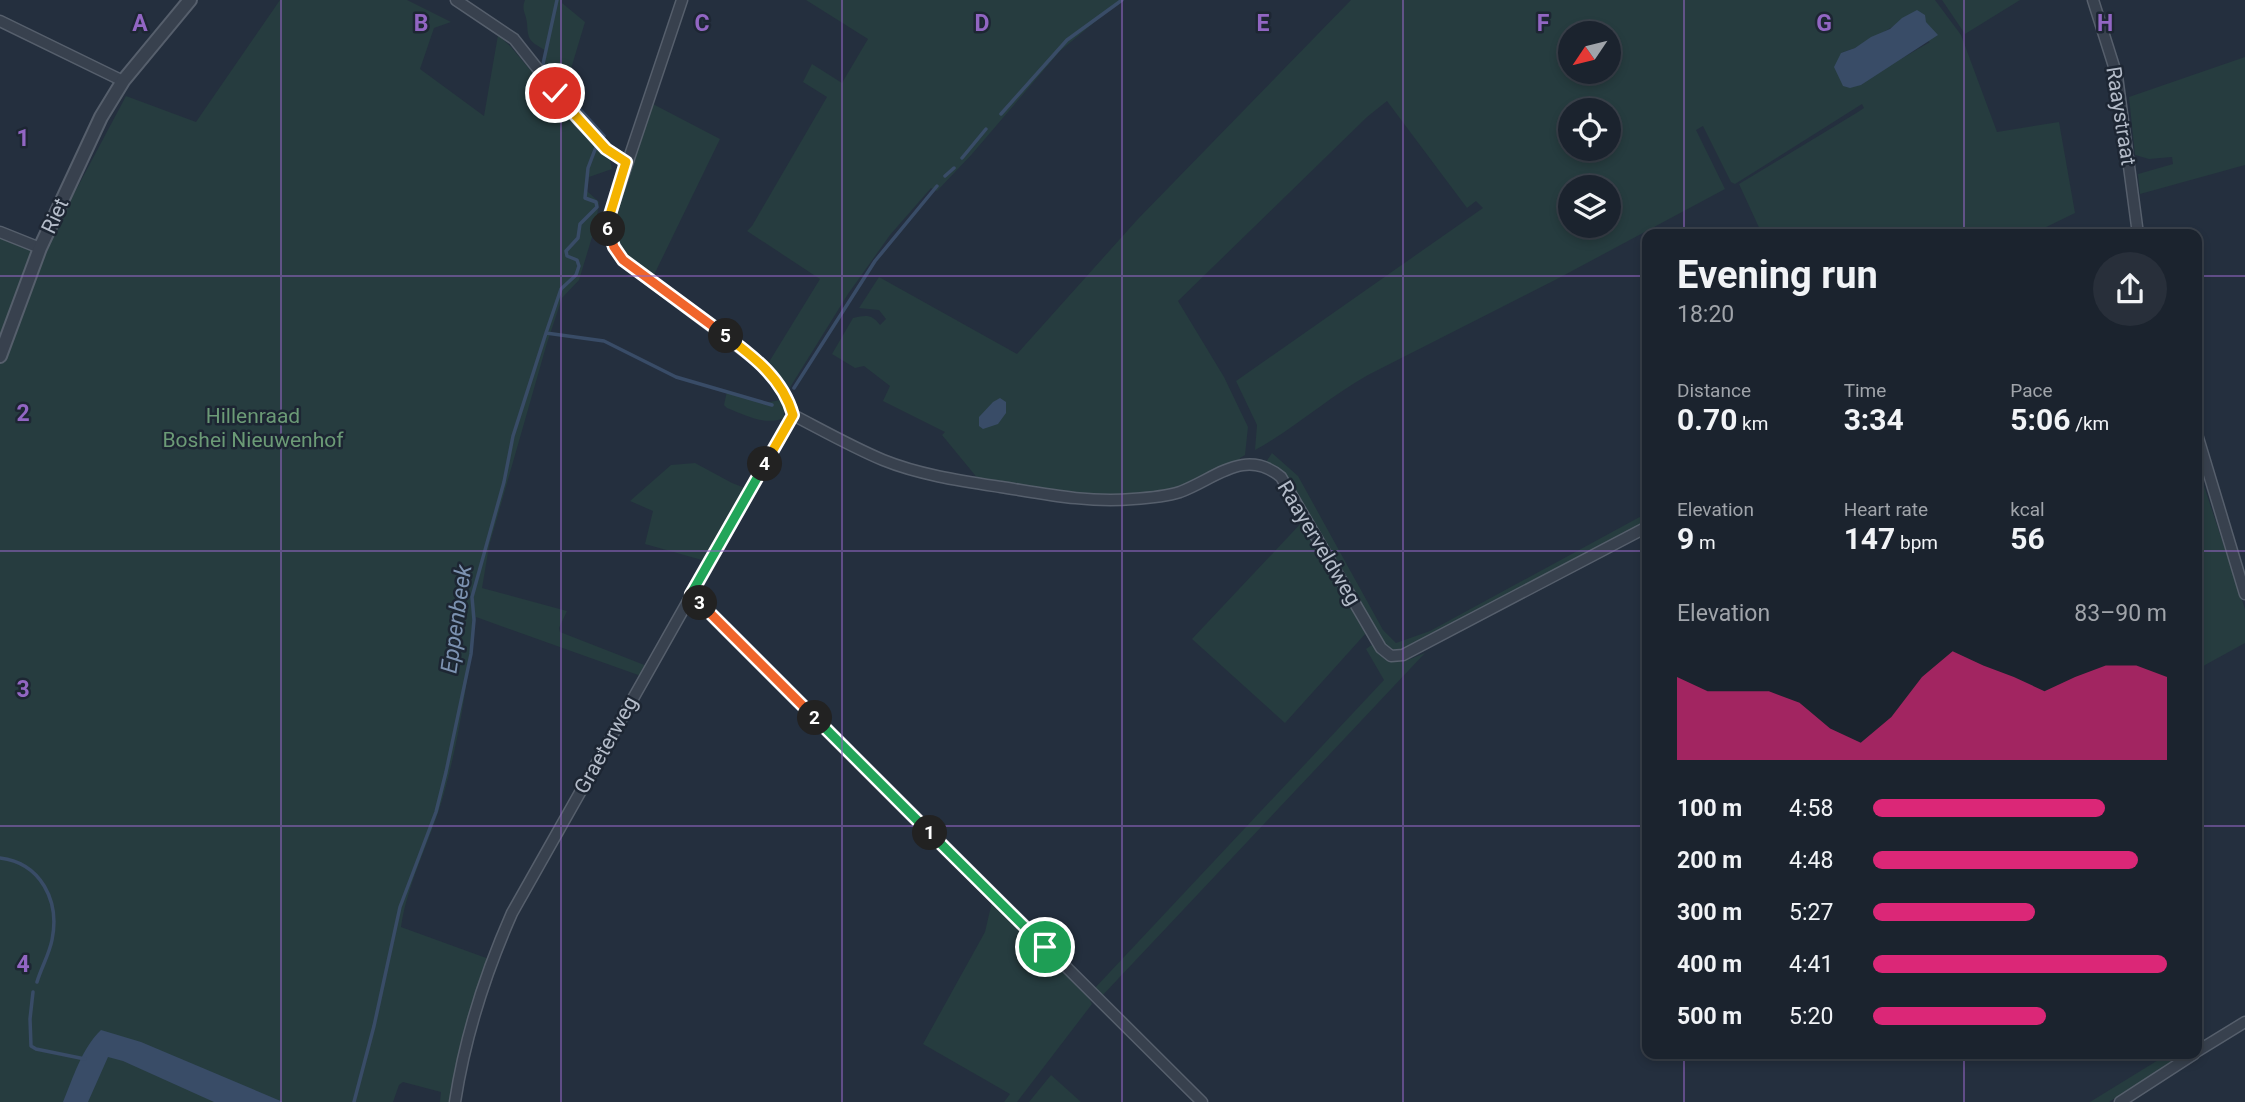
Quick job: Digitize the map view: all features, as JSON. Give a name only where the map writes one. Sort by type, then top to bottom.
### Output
[{"type":"street","name":"Riet","points":[[0,356],[40,248],[101,117],[123,82],[190,0]]},
{"type":"street","points":[[456,0],[514,38],[579,121],[606,149],[626,162]]},
{"type":"street","points":[[682,0],[626,162],[608,221],[608,230],[614,247],[623,260],[757,360],[773,376],[790,403],[793,415]]},
{"type":"street","name":"Raaystraat","points":[[2094,0],[2119,86],[2129,153],[2131,198],[2137,229]]},
{"type":"street","points":[[0,21],[123,82]]},
{"type":"street","points":[[0,232],[40,248]]},
{"type":"street","name":"Raayerveldweg","points":[[793,415],[884,461],[952,479],[1079,500],[1117,501],[1165,497],[1242,465],[1259,464],[1270,468],[1281,477],[1381,648],[1391,656],[1404,655],[1642,530]]},
{"type":"street","name":"Graeterweg","points":[[455,1102],[461,1061],[492,960],[512,913],[793,415]]},
{"type":"street","points":[[2202,451],[2245,594]]},
{"type":"street","points":[[691,594],[1202,1102]]},
{"type":"street","points":[[2202,1049],[2245,1022]]},
{"type":"street","points":[[2120,1102],[2186,1059]]},
{"type":"green space","name":"Hillenraad Boshei Nieuwenhof","points":[[280,0],[407,0],[451,22],[434,28],[420,69],[484,116],[498,35],[581,131],[609,156],[612,169],[589,177],[587,191],[599,202],[596,224],[579,280],[562,298],[547,343],[489,546],[482,588],[567,611],[559,628],[560,632],[647,666],[641,676],[476,617],[450,771],[409,893],[401,927],[489,959],[464,1034],[451,1102],[440,1102],[441,1092],[403,1082],[399,1085],[393,1102],[0,1102],[0,235],[43,252],[126,96],[196,122]]},
{"type":"green space","points":[[525,0],[562,0],[562,3],[585,22],[564,92],[542,66],[545,50],[529,37]]},
{"type":"green space","points":[[806,0],[1121,0],[1060,51],[972,154],[937,191],[931,188],[890,235],[848,294],[789,389],[769,362],[820,279],[747,231],[827,97],[803,82],[812,64],[842,83],[868,39]]},
{"type":"green space","points":[[1351,0],[1935,0],[1961,35],[1997,132],[2059,122],[2075,213],[2042,229],[1760,229],[1739,184],[1858,112],[1864,108],[1862,104],[1735,184],[1731,182],[1703,126],[1696,130],[1725,189],[1650,229],[1642,229],[1642,233],[1557,279],[1368,375],[1255,450],[1257,425],[1236,381],[1483,208],[1476,201],[1467,208],[1387,101],[1367,117],[1178,301],[1224,377],[1248,427],[1245,455],[1240,458],[1240,462],[1167,494],[1085,497],[979,480],[942,435],[945,432],[883,401],[890,386],[864,366],[855,368],[832,354],[853,318],[868,316],[880,325],[886,319],[879,310],[859,308],[879,277],[1017,354],[1137,220]],"holes":[[[1896,25],[1930,42],[1873,75],[1861,85],[1841,53]]]},
{"type":"green space","points":[[1942,0],[2020,0],[1965,34]]},
{"type":"green space","points":[[2245,57],[2245,165],[2140,194],[2138,174],[2173,164],[2172,157],[2149,159],[2135,155],[2129,97]]},
{"type":"green space","points":[[651,103],[720,139],[653,277],[626,257],[619,247],[612,223]]},
{"type":"green space","points":[[727,391],[765,403],[780,400],[784,406],[784,418],[762,420],[727,408],[724,405]]},
{"type":"green space","points":[[1272,453],[1298,476],[1383,630],[1396,643],[1430,631],[1642,516],[1642,526],[1403,652],[1398,652],[1387,648],[1375,634],[1291,482],[1278,468],[1266,462]]},
{"type":"green space","points":[[695,463],[745,488],[702,560],[645,544],[653,511],[630,501],[671,465]]},
{"type":"green space","points":[[2202,480],[2245,609],[2245,643],[2202,667]]},
{"type":"green space","points":[[1304,520],[1366,633],[1285,723],[1192,639]]},
{"type":"green space","points":[[1373,644],[1386,657],[1397,662],[1425,653],[1101,997],[1094,989],[1384,680],[1366,649]]},
{"type":"green space","points":[[992,902],[1088,996],[1092,1004],[1017,1102],[1004,1102],[1010,1094],[923,1044],[985,932]]},
{"type":"green space","points":[[2160,1059],[2178,1059],[2109,1102],[2090,1102]]},
{"type":"green space","points":[[1051,1075],[1081,1102],[1029,1102]]},
{"type":"water","points":[[1917,10],[1925,15],[1926,22],[1938,35],[1861,85],[1850,88],[1843,86],[1834,67],[1841,53],[1890,29]]},
{"type":"water","points":[[1000,398],[1006,402],[1006,413],[998,424],[983,429],[979,426],[979,417]]},
{"type":"water","points":[[101,1030],[141,1042],[283,1102],[214,1102],[123,1061],[108,1057],[88,1102],[63,1102],[83,1054]]},
{"type":"waterway","points":[[557,0],[543,64],[604,136]]},
{"type":"waterway","name":"Eppenbeek","points":[[1001,114],[1067,40],[1122,0]]},
{"type":"waterway","name":"Eppenbeek","points":[[962,158],[986,129]]},
{"type":"waterway","points":[[546,333],[561,289],[576,275],[579,266],[577,260],[567,256],[566,251],[578,238],[580,224],[597,207],[596,202],[585,198],[588,168],[596,147]]},
{"type":"waterway","name":"Eppenbeek","points":[[945,176],[954,168]]},
{"type":"waterway","name":"Eppenbeek","points":[[794,388],[875,261],[937,186]]},
{"type":"waterway","name":"Eppenbeek","points":[[354,1102],[400,907],[436,812],[446,772],[471,654],[474,620],[472,597],[504,482],[513,436],[546,333],[604,341],[676,377],[772,405]]},
{"type":"waterway","points":[[0,858],[27,867],[37,876],[50,898],[54,925],[52,940],[37,982]]},
{"type":"waterway","points":[[33,992],[31,1046],[85,1059]]},
{"type":"route","points":[[555,93],[606,149],[626,162],[608,221],[614,247],[623,260],[757,360],[773,376],[790,403],[793,415],[691,594],[1045,947]]}]
